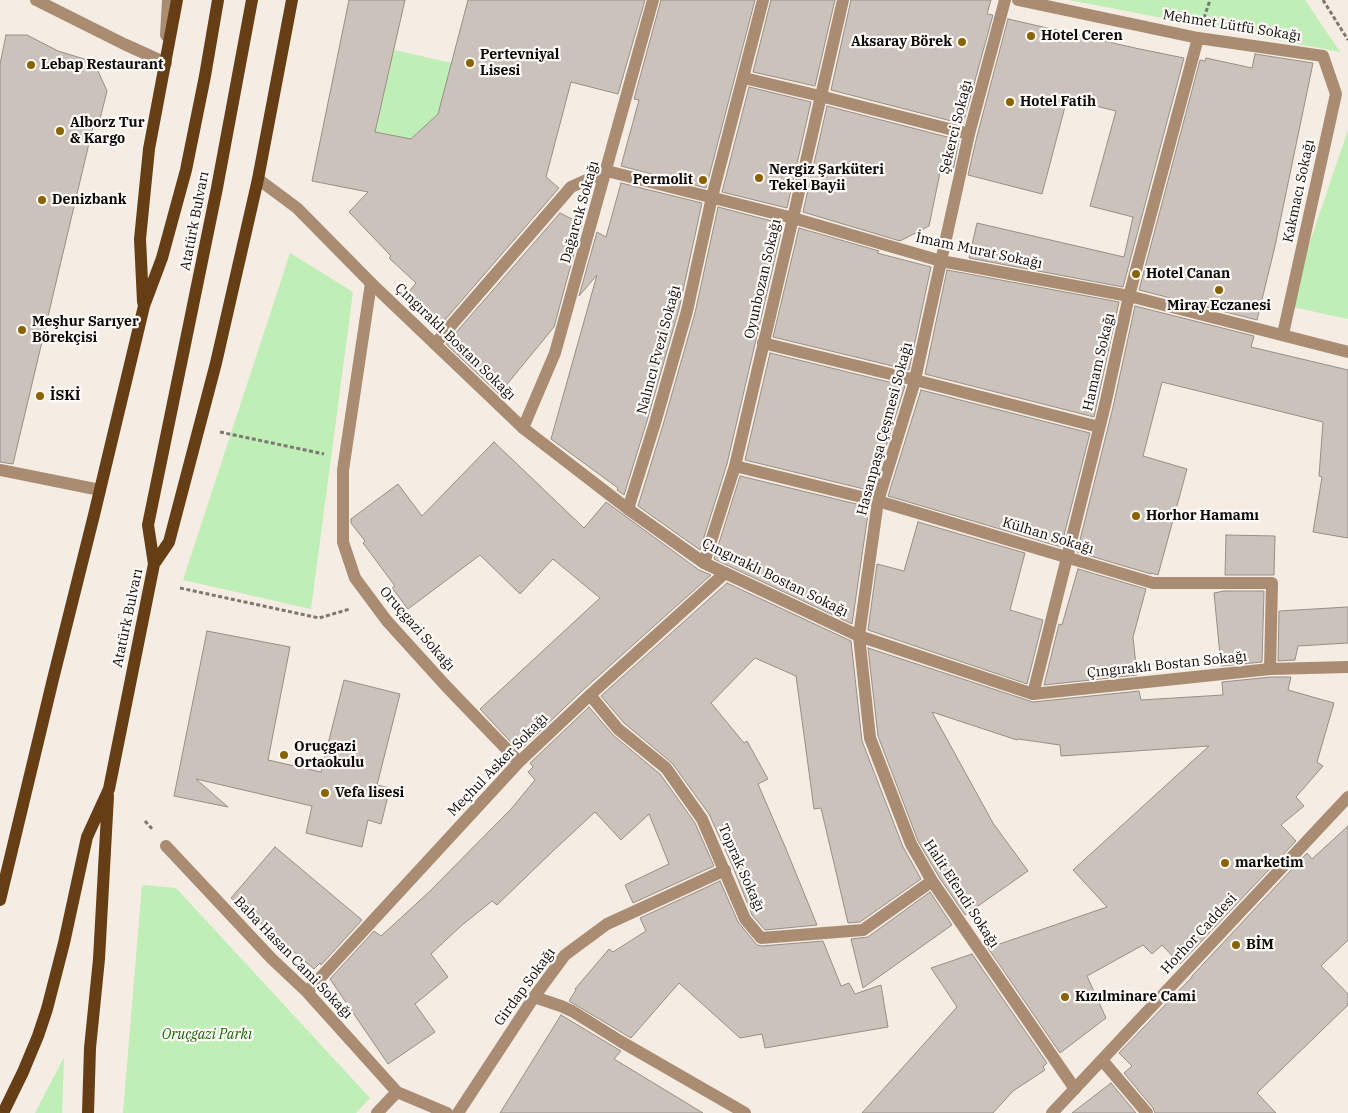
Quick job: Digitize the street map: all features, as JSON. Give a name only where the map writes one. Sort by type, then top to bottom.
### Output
[{"type":"main road","points":[[144,306],[140,240],[142,212],[149,148],[177,0]]},
{"type":"main road","name":"Atatürk Bulvarı","points":[[0,900],[144,306],[162,258],[186,170],[218,0]]},
{"type":"main road","name":"Atatürk Bulvarı","points":[[3,1113],[23,1072],[47,1009],[64,943],[87,837],[109,789],[154,564],[148,525],[217,188],[252,0]]},
{"type":"main road","points":[[154,564],[169,542],[216,363],[258,179],[292,0]]},
{"type":"main road","points":[[88,1113],[90,1048],[99,959],[109,789]]},
{"type":"main road","points":[[0,865],[16,830]]},
{"type":"street","points":[[36,0],[166,63],[168,0]]},
{"type":"street","name":"Dağarcık Sokağı","points":[[523,428],[556,353],[653,0]]},
{"type":"street","name":"Nalıncı Fvezi Sokağı","points":[[628,509],[687,311],[712,197],[763,0]]},
{"type":"street","name":"Oyunbozan Sokağı","points":[[704,563],[735,466],[843,0]]},
{"type":"street","name":"Şekerci Sokağı","points":[[941,261],[969,134],[1005,0]]},
{"type":"street","name":"Mehmet Lütfü Sokağı","points":[[1018,0],[1198,38],[1323,56]]},
{"type":"street","name":"Hamam Sokağı","points":[[1033,694],[1099,427],[1129,296],[1198,38]]},
{"type":"street","name":"Kakmacı Sokağı","points":[[1283,334],[1336,94],[1323,56]]},
{"type":"street","points":[[744,78],[969,134]]},
{"type":"street","points":[[435,344],[571,187],[607,171]]},
{"type":"street","name":"İmam Murat Sokağı","points":[[607,171],[793,218],[941,261],[1129,296],[1348,352]]},
{"type":"street","name":"Çıngıraklı Bostan Sokağı","points":[[258,179],[297,208],[371,283],[523,428],[628,509],[704,563],[859,636],[1033,694],[1270,669],[1348,667]]},
{"type":"street","name":"Hasanpaşa Çeşmesi Sokağı","points":[[859,636],[878,501],[915,380],[941,261]]},
{"type":"street","name":"Oruçgazi Sokağı","points":[[371,283],[342,470],[343,542],[355,578],[387,621],[519,762]]},
{"type":"street","points":[[763,343],[1099,427]]},
{"type":"street","name":"Külhan Sokağı","points":[[735,466],[878,501],[1153,583],[1272,583],[1270,669]]},
{"type":"street","points":[[0,470],[100,490]]},
{"type":"street","name":"Meçhul Asker Sokağı","points":[[307,992],[519,762],[725,573]]},
{"type":"street","name":"Halit Efendi Sokağı","points":[[859,636],[870,738],[911,844],[932,881],[1075,1090]]},
{"type":"street","name":"Toprak Sokağı","points":[[590,695],[618,729],[666,768],[702,818],[746,920],[761,938],[863,930],[932,881]]},
{"type":"street","name":"Horhor Caddesi","points":[[1052,1113],[1348,797]]},
{"type":"street","name":"Baba Hasan Cami Sokağı","points":[[166,846],[266,952],[307,992],[397,1092]]},
{"type":"street","name":"Girdap Sokağı","points":[[458,1113],[534,997],[565,955],[607,924],[726,870]]},
{"type":"street","points":[[534,997],[572,1011],[597,1028],[745,1113]]},
{"type":"street","points":[[1102,1060],[1147,1113]]},
{"type":"street","points":[[377,1113],[397,1092],[447,1113]]},
{"type":"path","points":[[1324,1],[1348,40]]},
{"type":"path","points":[[218,431],[345,458]]},
{"type":"path","points":[[180,588],[319,618],[374,603]]},
{"type":"green space","points":[[1069,0],[1305,0],[1340,52]]},
{"type":"green space","points":[[394,50],[452,63],[438,114],[411,139],[375,132]]},
{"type":"green space","points":[[1348,130],[1348,319],[1288,306]]},
{"type":"green space","points":[[290,253],[353,292],[311,609],[183,580]]},
{"type":"green space","name":"Oruçgazi Parkı","points":[[142,885],[176,888],[370,1098],[356,1113],[123,1113]]},
{"type":"green space","points":[[64,1057],[62,1113],[35,1113]]},
{"type":"building","name":"Pertevniyal Lisesi","points":[[349,0],[405,0],[375,132],[411,139],[438,114],[468,0],[645,0],[618,94],[571,82],[546,177],[559,188],[437,329],[403,299],[416,283],[389,258],[391,256],[349,212],[368,192],[312,181]]},
{"type":"building","points":[[661,0],[755,0],[706,188],[621,166],[639,100],[634,99]]},
{"type":"building","points":[[771,0],[835,0],[815,86],[753,72]]},
{"type":"building","points":[[851,0],[991,0],[987,14],[993,15],[963,124],[831,90]]},
{"type":"building","points":[[1008,19],[1184,58],[1123,287],[969,258],[977,223],[1124,257],[1133,217],[1090,206],[1116,111],[1067,99],[1042,194],[968,175]]},
{"type":"building","points":[[6,35],[27,35],[58,51],[94,62],[107,91],[100,119],[95,118],[13,464],[0,462],[0,64]]},
{"type":"building","points":[[1255,54],[1313,63],[1275,246],[1257,320],[1139,290],[1200,60],[1205,61],[1206,58],[1252,68]]},
{"type":"building","points":[[749,87],[811,102],[787,208],[722,192]]},
{"type":"building","points":[[827,106],[959,140],[953,171],[941,168],[929,226],[900,241],[803,212]]},
{"type":"building","points":[[621,183],[702,203],[679,309],[624,495],[617,490],[618,488],[551,439],[597,275],[579,296],[597,232],[606,237]]},
{"type":"building","points":[[718,207],[783,224],[727,464],[700,550],[638,506],[695,313]]},
{"type":"building","points":[[560,213],[582,224],[554,327],[499,394],[446,344]]},
{"type":"building","points":[[799,228],[879,251],[877,253],[931,267],[909,370],[773,337]]},
{"type":"building","points":[[947,270],[1119,302],[1094,417],[925,374]]},
{"type":"building","points":[[1135,306],[1254,336],[1251,347],[1348,370],[1348,538],[1313,532],[1322,477],[1319,476],[1323,422],[1162,382],[1143,456],[1187,469],[1158,575],[1077,552],[1113,407]]},
{"type":"building","points":[[770,353],[905,386],[872,491],[745,460]]},
{"type":"building","points":[[921,390],[1090,433],[1061,547],[888,496]]},
{"type":"building","points":[[494,442],[584,528],[606,502],[699,570],[711,575],[584,689],[519,751],[480,709],[600,598],[553,559],[520,594],[480,555],[408,609],[392,588],[395,586],[363,543],[365,541],[351,523],[351,519],[398,484],[422,516]]},
{"type":"building","points":[[740,476],[869,507],[852,624],[714,559]]},
{"type":"building","points":[[918,522],[1025,553],[1010,610],[1043,620],[1027,684],[868,630],[877,564],[904,571]]},
{"type":"building","points":[[1226,535],[1275,536],[1274,575],[1225,575]]},
{"type":"building","points":[[1078,569],[1146,589],[1133,637],[1137,675],[1044,685],[1059,624],[1062,625]]},
{"type":"building","points":[[727,583],[851,641],[862,741],[903,847],[921,879],[860,922],[848,923],[821,808],[814,809],[796,676],[755,658],[711,703],[744,743],[747,741],[768,779],[758,784],[817,925],[765,930],[752,915],[709,814],[672,763],[624,723],[601,696]]},
{"type":"building","points":[[1224,591],[1264,591],[1262,662],[1221,666],[1214,593]]},
{"type":"building","points":[[1348,607],[1348,643],[1298,646],[1295,660],[1278,661],[1279,611]]},
{"type":"building","points":[[207,631],[290,647],[268,760],[321,772],[344,680],[400,694],[377,785],[390,788],[381,824],[368,820],[362,847],[306,833],[312,806],[196,779],[228,807],[174,796]]},
{"type":"building","points":[[868,648],[1033,702],[1139,691],[1141,700],[1223,695],[1222,682],[1291,677],[1288,690],[1334,703],[1317,762],[1323,766],[1296,797],[1304,806],[1281,825],[1296,841],[1180,964],[1162,945],[1152,954],[1143,945],[1087,976],[1106,1018],[1060,1053],[988,948],[1107,907],[1073,870],[1209,746],[1061,756],[1060,745],[1017,740],[932,712],[993,823],[1028,871],[965,915],[939,877],[918,841],[878,736]]},
{"type":"building","points":[[589,707],[613,735],[660,774],[695,823],[714,866],[633,903],[625,885],[669,864],[649,814],[621,840],[595,812],[497,905],[492,901],[431,954],[448,977],[415,1004],[435,1032],[388,1064],[330,979],[374,931],[381,936],[429,892],[511,809],[535,780],[528,772],[533,767],[530,763]]},
{"type":"building","points":[[1348,826],[1348,940],[1321,966],[1348,994],[1348,1005],[1257,1093],[1276,1113],[1155,1113],[1124,1073],[1132,1066],[1119,1053],[1307,853],[1312,859]]},
{"type":"building","points":[[275,847],[362,920],[321,965],[320,963],[314,969],[231,898]]},
{"type":"building","points":[[720,881],[738,922],[757,945],[823,941],[841,986],[849,983],[855,994],[881,985],[888,1027],[765,1048],[762,1034],[740,1038],[679,983],[631,1038],[569,1001],[575,989],[609,949],[613,952],[646,931],[640,918]]},
{"type":"building","points":[[930,892],[952,925],[863,988],[851,939],[868,937]]},
{"type":"building","points":[[972,954],[1047,1063],[1043,1067],[1045,1070],[1013,1091],[993,1113],[862,1113],[957,1007],[931,968]]},
{"type":"building","points":[[561,1015],[621,1051],[614,1059],[703,1113],[500,1113]]},
{"type":"building","points":[[1111,1083],[1136,1113],[1072,1113]]},
{"type":"place","name":"Hotel Ceren","points":[[1031,36]]},
{"type":"place","name":"Aksaray Börek","points":[[962,42]]},
{"type":"place","name":"Pertevniyal Lisesi","points":[[470,63]]},
{"type":"place","name":"Lebap Restaurant","points":[[31,65]]},
{"type":"place","name":"Hotel Fatih","points":[[1010,102]]},
{"type":"place","name":"Alborz Tur & Kargo","points":[[60,131]]},
{"type":"place","name":"Nergiz Şarküteri Tekel Bayii","points":[[759,178]]},
{"type":"place","name":"Permolit","points":[[703,180]]},
{"type":"place","name":"Denizbank","points":[[42,200]]},
{"type":"place","name":"Hotel Canan","points":[[1136,274]]},
{"type":"place","name":"Miray Eczanesi","points":[[1219,290]]},
{"type":"place","name":"Meşhur Sarıyer Börekçisi","points":[[22,330]]},
{"type":"place","name":"İSKİ","points":[[40,396]]},
{"type":"place","name":"Horhor Hamamı","points":[[1136,516]]},
{"type":"place","name":"Oruçgazi Ortaokulu","points":[[284,755]]},
{"type":"place","name":"Vefa lisesi","points":[[325,793]]},
{"type":"place","name":"marketim","points":[[1225,863]]},
{"type":"place","name":"BİM","points":[[1236,945]]},
{"type":"place","name":"Kızılminare Cami","points":[[1065,997]]}]
